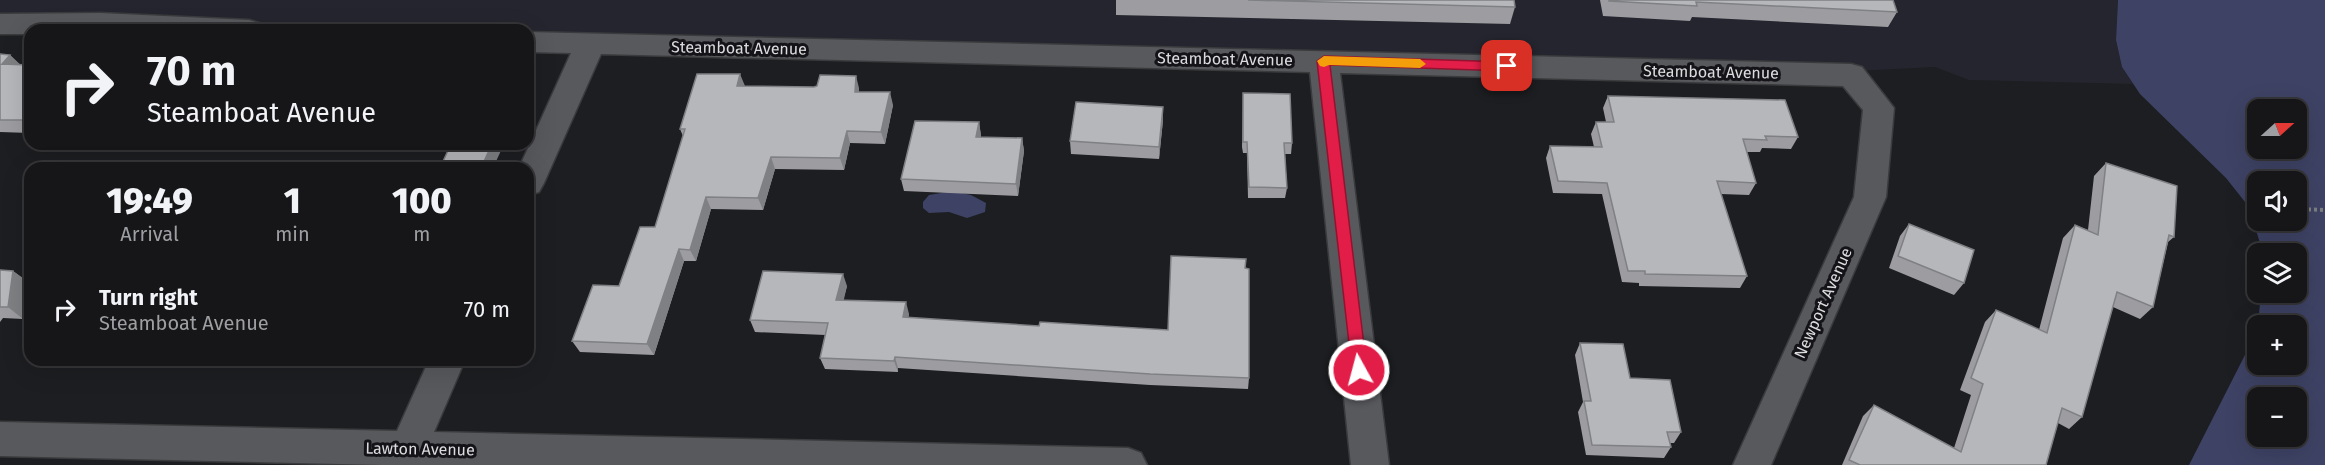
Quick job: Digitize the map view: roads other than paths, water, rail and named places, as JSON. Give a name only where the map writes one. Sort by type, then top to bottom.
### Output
[{"type":"street","points":[[0,24],[121,24]]},
{"type":"street","name":"Steamboat Avenue","points":[[534,42],[1851,75],[1879,108],[1876,136]]},
{"type":"street","points":[[534,170],[590,45]]},
{"type":"street","points":[[1324,61],[1371,465]]},
{"type":"street","name":"Newport Avenue","points":[[1752,465],[1870,197],[1876,136]]},
{"type":"street","points":[[404,457],[444,366]]},
{"type":"street","name":"Lawton Avenue","points":[[0,439],[404,457],[1128,465]]},
{"type":"water","points":[[2118,0],[2325,0],[2325,465],[2189,465],[2247,351],[2247,375],[2307,375],[2307,315],[2259,315],[2260,303],[2307,303],[2307,243],[2260,243],[2256,231],[2307,231],[2307,171],[2247,171],[2247,204],[2226,178],[2140,94],[2122,67],[2116,40]]},
{"type":"water","points":[[953,191],[971,195],[986,203],[985,212],[967,218],[949,212],[929,213],[923,208],[923,202],[929,195]]}]
